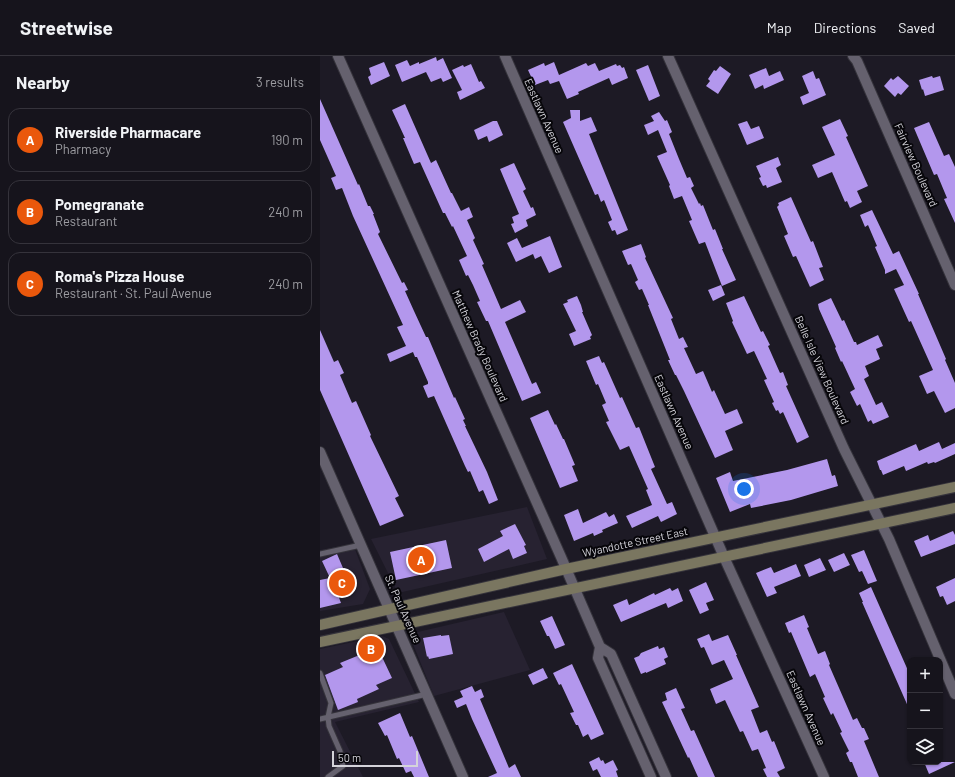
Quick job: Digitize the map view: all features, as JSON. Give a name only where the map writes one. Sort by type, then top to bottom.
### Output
[{"type":"main road","name":"Wyandotte Street East","points":[[320,625],[566,569],[872,506],[955,487]]},
{"type":"main road","points":[[320,642],[955,508]]},
{"type":"street","name":"Matthew Brady Boulevard","points":[[338,56],[600,647],[611,654],[666,777]]},
{"type":"street","name":"Eastlawn Avenue","points":[[505,56],[724,557],[824,777]]},
{"type":"street","name":"Belle Isle View Boulevard","points":[[668,56],[844,449],[882,524],[955,694]]},
{"type":"street","name":"Fairview Boulevard","points":[[853,56],[857,61],[955,285]]},
{"type":"street","name":"St. Paul Avenue","points":[[320,452],[463,777]]},
{"type":"street","name":"Matthew Brady Boulevard","points":[[600,647],[598,658],[651,777]]},
{"type":"lane","points":[[320,554],[361,545]]},
{"type":"lane","points":[[320,673],[331,703],[328,717],[329,726],[340,751],[343,766],[328,777]]},
{"type":"lane","points":[[320,719],[427,694]]},
{"type":"shaded area","points":[[527,507],[547,559],[398,593],[371,539]]},
{"type":"shaded area","points":[[353,544],[370,589],[363,604],[320,611],[320,550]]},
{"type":"shaded area","points":[[504,612],[530,670],[434,696],[409,634]]},
{"type":"shaded area","points":[[382,636],[389,639],[419,702],[335,722],[363,777],[320,777],[320,649]]},
{"type":"building","points":[[436,57],[437,61],[443,58],[452,78],[443,82],[441,78],[431,82],[426,72],[402,82],[395,65],[407,60],[410,66]]},
{"type":"building","points":[[384,62],[390,76],[371,85],[368,77],[371,75],[369,68]]},
{"type":"building","points":[[554,62],[559,75],[586,63],[588,66],[595,63],[599,71],[616,64],[617,66],[620,65],[622,68],[624,67],[628,78],[612,85],[609,78],[578,92],[579,94],[567,99],[559,81],[550,84],[548,80],[535,85],[528,70],[544,63],[545,66]]},
{"type":"building","points":[[471,64],[479,82],[481,81],[485,88],[460,100],[457,92],[462,90],[452,70],[463,65],[464,67]]},
{"type":"building","points":[[648,65],[660,96],[649,101],[636,70]]},
{"type":"building","points":[[720,66],[731,74],[718,94],[706,86],[710,81],[708,79],[714,70],[716,71]]},
{"type":"building","points":[[766,68],[769,76],[780,71],[784,80],[764,89],[763,85],[755,89],[749,75]]},
{"type":"building","points":[[813,71],[816,79],[819,78],[826,95],[803,105],[800,97],[809,93],[802,76]]},
{"type":"building","points":[[898,76],[909,86],[901,95],[898,93],[895,97],[884,86],[891,78],[893,80]]},
{"type":"building","points":[[932,76],[933,78],[940,76],[944,90],[925,96],[919,80]]},
{"type":"building","points":[[320,99],[358,185],[359,184],[368,206],[370,206],[374,214],[380,232],[378,234],[402,283],[404,282],[408,290],[405,291],[426,337],[428,337],[454,398],[455,397],[465,419],[463,420],[465,426],[487,472],[498,500],[489,504],[483,490],[479,492],[470,471],[468,472],[434,396],[428,398],[423,386],[428,384],[428,382],[417,357],[415,357],[413,352],[390,362],[387,354],[406,346],[397,327],[403,325],[353,216],[342,188],[336,190],[331,178],[336,176],[320,140]]},
{"type":"building","points":[[405,104],[431,163],[436,160],[461,211],[469,207],[473,217],[467,220],[475,238],[473,240],[501,309],[520,300],[526,312],[505,322],[532,384],[536,382],[541,393],[522,401],[488,321],[486,321],[477,302],[480,301],[473,285],[468,275],[466,276],[459,260],[467,256],[453,226],[452,227],[445,213],[443,213],[420,162],[414,164],[403,138],[405,138],[392,110]]},
{"type":"building","points":[[570,110],[580,110],[580,121],[591,117],[597,131],[589,134],[628,230],[617,235],[615,230],[612,231],[608,222],[612,220],[604,200],[601,202],[598,194],[595,195],[563,122],[571,118]]},
{"type":"building","points":[[659,112],[665,121],[667,120],[672,132],[669,134],[679,159],[687,178],[690,177],[694,186],[691,188],[699,204],[700,203],[701,206],[703,205],[713,230],[715,229],[736,280],[722,286],[705,242],[699,244],[689,221],[692,220],[682,196],[674,199],[669,186],[670,185],[657,156],[667,152],[658,130],[648,135],[644,125],[654,121],[651,116]]},
{"type":"building","points":[[840,119],[848,136],[846,137],[868,186],[857,191],[862,202],[850,208],[847,201],[845,202],[832,172],[818,178],[812,165],[835,155],[822,127]]},
{"type":"building","points":[[493,121],[497,121],[503,135],[489,142],[487,136],[478,140],[474,130]]},
{"type":"building","points":[[747,121],[751,129],[759,126],[764,138],[747,145],[738,124]]},
{"type":"building","points":[[929,122],[944,156],[949,154],[955,167],[955,223],[944,199],[947,198],[937,174],[934,175],[914,128]]},
{"type":"building","points":[[778,157],[781,165],[776,168],[782,182],[767,188],[766,185],[763,186],[759,178],[761,177],[756,166]]},
{"type":"building","points":[[514,163],[526,189],[523,191],[536,215],[526,220],[528,226],[515,233],[511,224],[514,223],[512,217],[519,214],[500,169]]},
{"type":"building","points":[[791,197],[811,242],[813,241],[823,267],[819,268],[824,280],[810,287],[796,256],[793,257],[784,236],[788,234],[777,207],[779,205],[778,203]]},
{"type":"building","points":[[872,210],[893,254],[899,251],[919,294],[955,383],[955,408],[945,413],[934,391],[927,394],[919,376],[933,370],[911,321],[909,322],[894,289],[904,285],[896,269],[885,274],[885,270],[875,247],[877,246],[868,225],[865,227],[860,215]]},
{"type":"building","points":[[550,236],[562,267],[549,273],[541,256],[535,259],[533,254],[516,262],[507,243],[517,238],[522,248]]},
{"type":"building","points":[[641,244],[646,257],[645,258],[673,318],[671,319],[679,339],[683,337],[688,347],[684,348],[696,374],[703,371],[712,392],[714,390],[725,414],[737,409],[743,423],[725,431],[733,450],[715,458],[668,360],[670,360],[649,305],[642,289],[639,290],[635,282],[638,280],[631,264],[628,265],[622,251]]},
{"type":"building","points":[[721,285],[725,295],[713,301],[708,290]]},
{"type":"building","points":[[577,296],[592,335],[590,337],[591,339],[574,346],[569,334],[576,331],[563,304],[568,302],[567,300]]},
{"type":"building","points":[[744,296],[761,332],[763,331],[770,345],[768,346],[780,373],[783,372],[788,385],[786,386],[809,437],[797,443],[783,412],[780,414],[778,410],[776,411],[772,403],[774,402],[764,380],[767,379],[754,351],[747,354],[732,322],[733,321],[726,303]]},
{"type":"building","points":[[831,298],[842,321],[844,320],[854,342],[856,342],[857,345],[878,335],[883,346],[876,349],[880,359],[865,366],[869,376],[864,379],[876,405],[882,402],[889,417],[873,424],[871,420],[868,422],[860,404],[857,406],[850,392],[855,389],[842,361],[841,362],[819,309],[818,304]]},
{"type":"building","points":[[320,330],[334,362],[338,360],[344,373],[340,375],[352,403],[356,401],[371,435],[370,436],[399,496],[395,498],[404,516],[380,526],[320,390]]},
{"type":"building","points":[[599,356],[602,363],[604,362],[620,398],[622,397],[636,428],[639,427],[655,467],[651,469],[667,504],[672,502],[677,514],[661,522],[658,516],[632,528],[626,516],[652,505],[646,490],[648,489],[629,446],[620,450],[606,422],[609,421],[602,405],[606,403],[598,384],[596,385],[586,361]]},
{"type":"building","points":[[548,410],[564,439],[575,465],[572,466],[578,481],[560,488],[530,418]]},
{"type":"building","points":[[939,442],[942,449],[955,443],[955,454],[935,463],[928,464],[927,462],[906,471],[904,466],[883,475],[880,470],[877,461],[916,444],[919,451]]},
{"type":"building","points":[[827,459],[832,476],[835,475],[838,486],[791,500],[751,508],[750,504],[730,512],[716,478],[730,472],[733,481],[787,470]]},
{"type":"building","points":[[578,509],[583,523],[606,512],[609,517],[614,514],[618,523],[602,530],[603,532],[594,536],[593,533],[574,541],[564,515]]},
{"type":"building","points":[[515,524],[526,545],[524,546],[527,553],[513,559],[509,549],[484,562],[478,549],[503,536],[500,531]]},
{"type":"building","points":[[953,531],[955,535],[955,544],[921,557],[914,541],[928,535],[930,541]]},
{"type":"building","points":[[446,540],[452,568],[396,580],[390,552]]},
{"type":"building","points":[[864,550],[877,581],[868,584],[862,571],[859,572],[851,555]]},
{"type":"building","points":[[844,553],[850,565],[834,572],[828,560]]},
{"type":"building","points":[[337,554],[351,581],[347,592],[338,595],[341,603],[320,608],[320,580],[330,578],[322,561]]},
{"type":"building","points":[[820,558],[826,570],[809,577],[804,565]]},
{"type":"building","points":[[796,564],[801,576],[774,587],[777,593],[767,597],[756,573],[771,567],[774,573]]},
{"type":"building","points":[[955,578],[955,601],[947,605],[943,596],[940,597],[936,587]]},
{"type":"building","points":[[706,582],[714,600],[706,603],[709,610],[700,614],[689,590]]},
{"type":"building","points":[[871,587],[907,668],[907,704],[862,602],[859,593]]},
{"type":"building","points":[[670,588],[672,591],[678,588],[683,601],[668,608],[666,603],[621,622],[613,605],[627,599],[629,605],[654,593],[655,595]]},
{"type":"building","points":[[804,615],[809,627],[807,628],[818,654],[825,651],[830,664],[829,665],[853,720],[857,718],[862,728],[864,728],[869,739],[864,741],[879,777],[858,777],[852,762],[850,762],[846,753],[849,751],[840,733],[842,732],[833,713],[831,715],[823,698],[825,697],[815,674],[810,677],[791,632],[789,633],[785,623]]},
{"type":"building","points":[[552,616],[565,645],[555,649],[540,621]]},
{"type":"building","points":[[709,634],[712,641],[728,635],[759,707],[751,710],[760,733],[767,730],[772,742],[774,741],[785,768],[777,772],[780,777],[767,777],[763,769],[766,768],[758,749],[752,751],[743,731],[740,732],[725,700],[716,704],[710,689],[733,679],[724,660],[712,665],[704,647],[701,648],[697,639]]},
{"type":"building","points":[[449,635],[453,654],[429,659],[428,656],[427,657],[423,638]]},
{"type":"building","points":[[374,640],[392,678],[376,685],[379,689],[357,699],[358,702],[338,710],[325,675],[343,667],[340,663],[362,654],[358,643]]},
{"type":"building","points":[[658,646],[659,649],[664,647],[668,657],[664,659],[666,664],[641,674],[634,658],[639,656],[641,653]]},
{"type":"building","points":[[572,664],[604,734],[591,740],[588,734],[583,737],[578,725],[576,725],[570,713],[574,712],[561,684],[559,685],[553,673]]},
{"type":"building","points":[[543,668],[548,678],[533,685],[528,675]]},
{"type":"building","points":[[472,686],[475,692],[481,689],[484,697],[480,699],[509,768],[515,764],[521,777],[488,777],[497,773],[466,704],[457,708],[454,701],[463,697],[460,691]]},
{"type":"building","points":[[676,688],[685,708],[681,709],[691,731],[694,730],[715,777],[698,777],[662,702],[667,700],[665,693]]},
{"type":"building","points":[[400,713],[410,737],[412,736],[429,777],[414,777],[411,771],[406,773],[399,758],[397,759],[387,735],[385,736],[378,723]]},
{"type":"building","points":[[599,757],[605,764],[613,760],[618,770],[616,771],[618,777],[601,777],[597,769],[593,771],[589,762]]},
{"type":"building","points":[[943,762],[955,762],[929,774],[925,765],[943,765]]},
{"type":"place","name":"Riverside Pharmacare","points":[[421,560]]},
{"type":"place","name":"Roma's Pizza House","points":[[342,583]]},
{"type":"place","name":"Pomegranate","points":[[371,649]]}]
